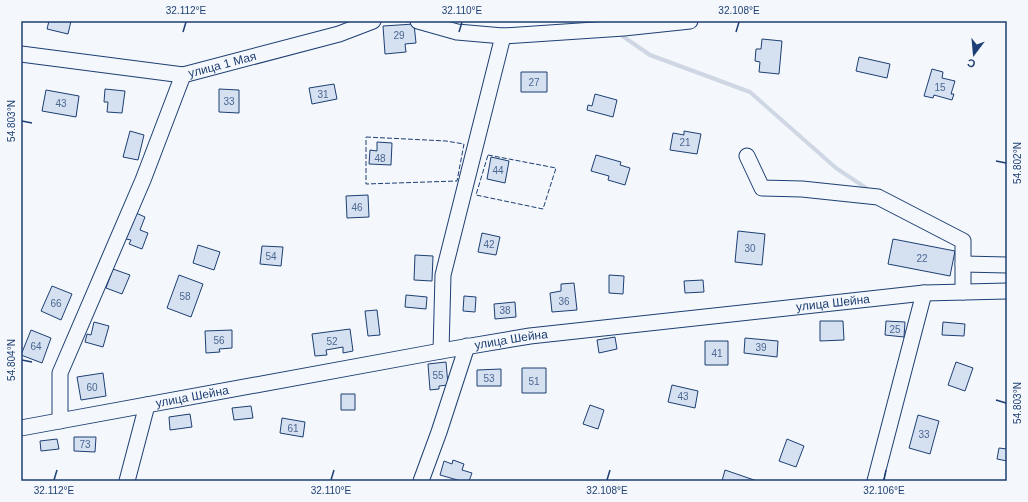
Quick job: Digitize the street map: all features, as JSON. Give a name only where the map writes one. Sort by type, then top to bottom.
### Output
[{"type":"street","name":"улица 1 Мая","points":[[21,54],[183,75],[340,34],[373,21]]},
{"type":"street","points":[[418,21],[457,32],[503,36],[620,24],[690,21]]},
{"type":"street","points":[[441,351],[444,275],[503,36]]},
{"type":"street","points":[[60,421],[60,373],[143,180],[183,75]]},
{"type":"street","points":[[747,156],[762,188],[802,189],[878,197],[963,241],[963,292]]},
{"type":"street","points":[[963,264],[1007,265]]},
{"type":"street","name":"улица Шейна","points":[[21,428],[467,346],[530,336],[924,293],[1007,291]]},
{"type":"street","points":[[875,481],[924,293]]},
{"type":"street","points":[[421,481],[439,432],[467,346]]},
{"type":"street","points":[[127,481],[147,405]]},
{"type":"building","points":[[49,21],[71,21],[68,34],[47,29]]},
{"type":"building","points":[[414,24],[416,43],[405,44],[406,52],[385,54],[383,26]]},
{"type":"building","points":[[762,39],[782,41],[779,74],[759,72],[760,62],[755,61],[756,49],[761,49]]},
{"type":"building","points":[[859,57],[890,64],[887,78],[856,71]]},
{"type":"building","points":[[932,69],[943,72],[942,78],[955,81],[951,94],[954,94],[952,100],[934,95],[933,98],[924,96]]},
{"type":"building","points":[[521,72],[547,72],[547,92],[521,92]]},
{"type":"building","points":[[334,84],[337,99],[312,104],[309,88]]},
{"type":"building","points":[[105,89],[125,91],[122,113],[107,112],[108,102],[104,102]]},
{"type":"building","points":[[219,89],[239,90],[239,113],[219,112]]},
{"type":"building","points":[[46,90],[79,96],[76,117],[42,111]]},
{"type":"building","points":[[595,94],[617,100],[613,117],[587,110],[588,105],[592,106]]},
{"type":"building","points":[[130,131],[144,135],[138,160],[123,157]]},
{"type":"building","points":[[684,131],[701,134],[697,154],[670,150],[673,133],[684,135]]},
{"type":"building","points":[[377,142],[392,143],[391,165],[369,164],[370,150],[377,151]]},
{"type":"building","points":[[596,155],[621,162],[620,165],[630,168],[625,185],[608,180],[609,176],[591,171]]},
{"type":"building","points":[[491,157],[509,161],[505,183],[487,179]]},
{"type":"building","points":[[368,195],[369,217],[347,218],[346,196]]},
{"type":"building","points":[[136,213],[145,217],[140,230],[148,233],[142,249],[129,244],[131,240],[126,239]]},
{"type":"building","points":[[738,231],[765,234],[762,265],[735,262]]},
{"type":"building","points":[[482,233],[500,237],[496,255],[478,252]]},
{"type":"building","points":[[893,239],[955,251],[950,276],[888,264]]},
{"type":"building","points":[[198,245],[220,252],[214,270],[193,263]]},
{"type":"building","points":[[262,246],[283,247],[281,266],[260,264]]},
{"type":"building","points":[[415,255],[433,256],[432,281],[414,280]]},
{"type":"building","points":[[113,269],[130,275],[122,294],[106,288]]},
{"type":"building","points":[[179,275],[203,284],[191,317],[167,308]]},
{"type":"building","points":[[609,275],[624,276],[623,294],[609,293]]},
{"type":"building","points":[[703,280],[704,292],[685,293],[684,281]]},
{"type":"building","points":[[574,283],[577,310],[552,312],[550,293],[561,291],[561,284]]},
{"type":"building","points":[[52,286],[72,294],[61,320],[41,311]]},
{"type":"building","points":[[406,295],[427,297],[426,309],[405,307]]},
{"type":"building","points":[[464,296],[476,297],[475,312],[463,311]]},
{"type":"building","points":[[515,302],[516,317],[495,319],[494,304]]},
{"type":"building","points":[[377,310],[380,335],[368,336],[365,311]]},
{"type":"building","points":[[820,321],[843,321],[844,340],[820,341]]},
{"type":"building","points":[[886,321],[905,322],[904,337],[885,335]]},
{"type":"building","points":[[94,322],[109,326],[103,347],[85,342],[87,334],[91,335]]},
{"type":"building","points":[[943,322],[965,324],[964,336],[942,335]]},
{"type":"building","points":[[350,329],[353,351],[343,353],[343,347],[326,350],[327,355],[315,356],[312,334]]},
{"type":"building","points":[[31,330],[51,338],[42,363],[21,355]]},
{"type":"building","points":[[232,330],[232,348],[219,349],[220,352],[206,353],[205,331]]},
{"type":"building","points":[[615,337],[617,349],[599,353],[597,340]]},
{"type":"building","points":[[745,338],[778,341],[777,357],[744,353]]},
{"type":"building","points":[[705,341],[728,341],[728,365],[705,365]]},
{"type":"building","points":[[446,362],[448,385],[439,386],[439,389],[430,390],[428,364]]},
{"type":"building","points":[[956,362],[973,368],[965,391],[948,385]]},
{"type":"building","points":[[522,368],[546,368],[546,393],[522,393]]},
{"type":"building","points":[[501,369],[501,386],[477,386],[477,370]]},
{"type":"building","points":[[103,373],[106,396],[81,400],[77,377]]},
{"type":"building","points":[[672,385],[698,391],[695,408],[668,402]]},
{"type":"building","points":[[341,394],[355,394],[355,410],[341,410]]},
{"type":"building","points":[[590,405],[604,410],[598,429],[583,424]]},
{"type":"building","points":[[251,406],[253,418],[234,420],[232,408]]},
{"type":"building","points":[[190,414],[192,427],[170,430],[169,417]]},
{"type":"building","points":[[918,415],[939,421],[930,454],[909,448]]},
{"type":"building","points":[[282,418],[305,422],[303,437],[280,433]]},
{"type":"building","points":[[74,437],[96,437],[95,452],[74,451]]},
{"type":"building","points":[[57,439],[59,449],[41,451],[40,441]]},
{"type":"building","points":[[787,439],[804,446],[796,467],[779,461]]},
{"type":"building","points":[[999,448],[1007,449],[1007,461],[997,459]]},
{"type":"building","points":[[453,460],[464,464],[462,470],[472,473],[469,481],[461,481],[440,475],[444,461],[452,464]]},
{"type":"building","points":[[725,470],[757,481],[722,481]]},
{"type":"waterway","points":[[618,33],[650,55],[750,92],[836,168],[869,190]]},
{"type":"fence","points":[[366,137],[446,141],[464,144],[457,181],[366,184],[366,137]]},
{"type":"fence","points":[[488,155],[556,168],[543,209],[476,195],[488,155]]}]
